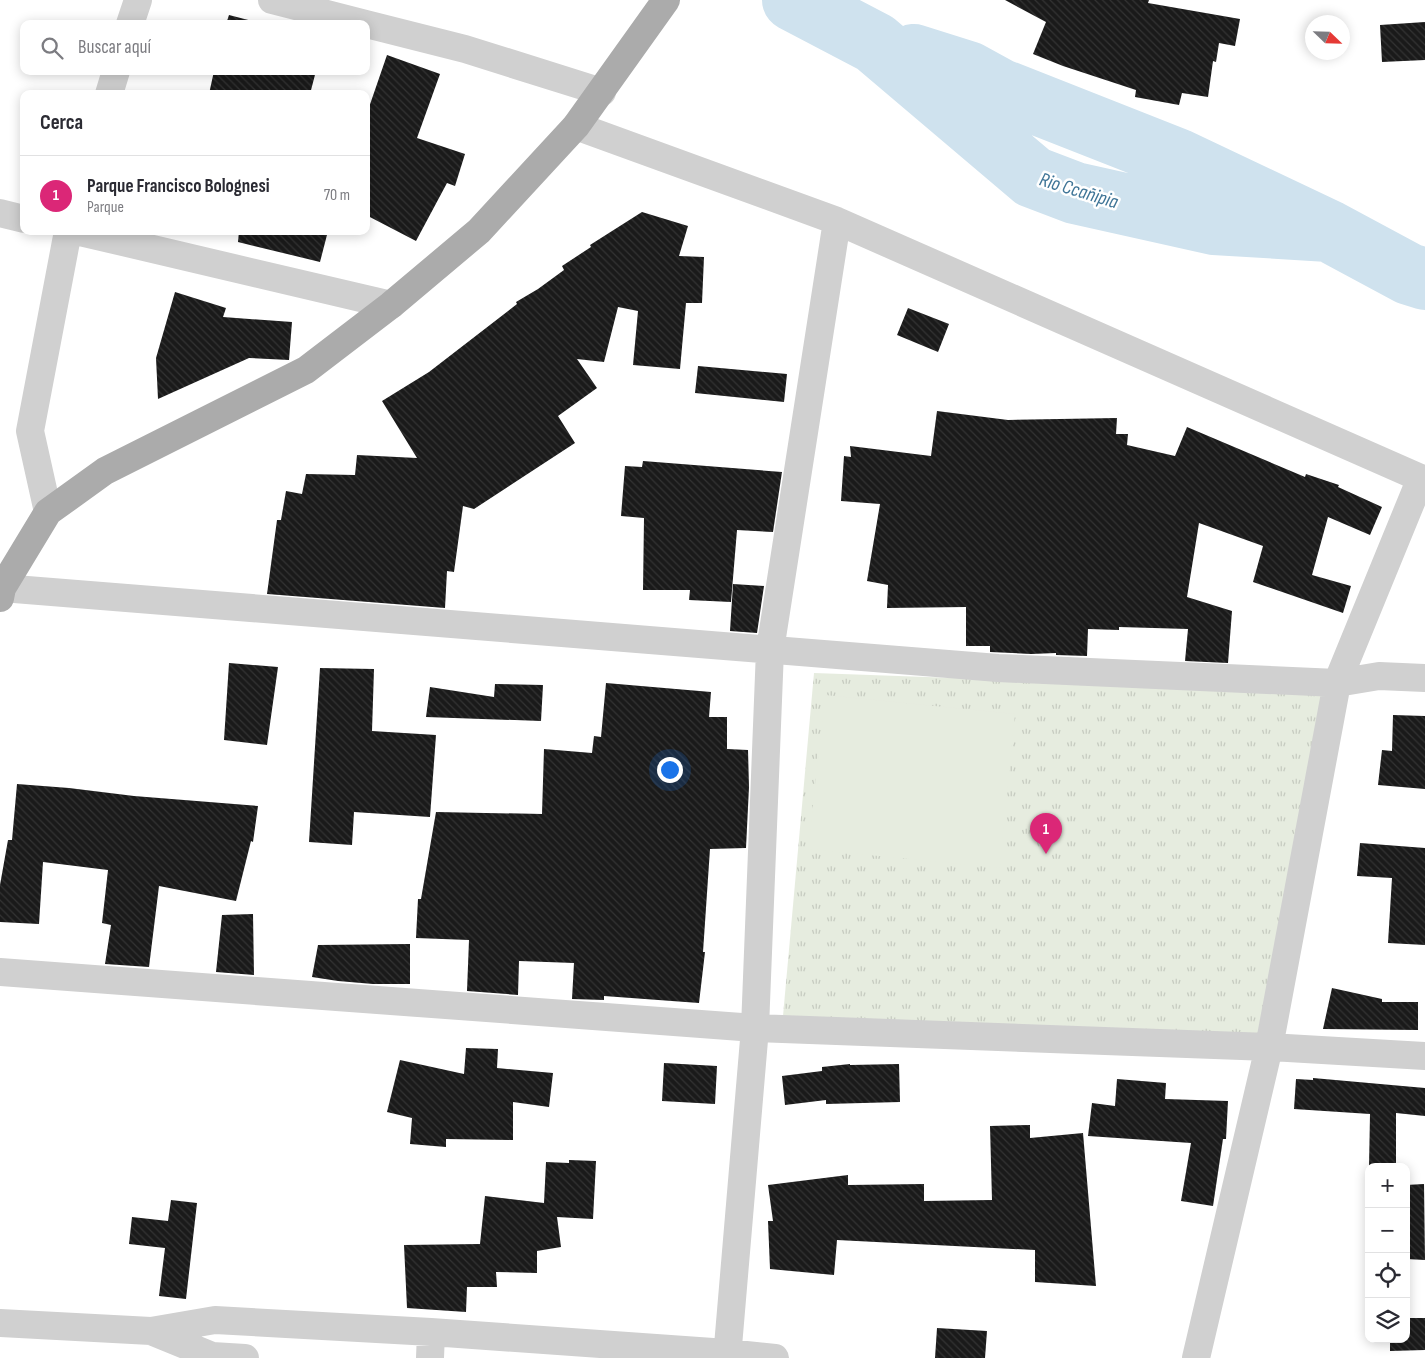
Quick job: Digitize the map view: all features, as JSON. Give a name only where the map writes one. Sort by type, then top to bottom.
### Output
[{"type":"main road","points":[[1,593],[48,512],[105,471],[306,370],[391,305],[479,231],[576,126],[666,0]]},
{"type":"street","points":[[131,20],[138,0]]},
{"type":"street","points":[[272,0],[350,20]]},
{"type":"street","points":[[370,25],[465,49],[602,92]]},
{"type":"street","points":[[110,90],[115,75]]},
{"type":"street","points":[[576,126],[837,221],[1423,479],[1337,683],[1269,1047],[1196,1358]]},
{"type":"street","points":[[0,213],[20,218]]},
{"type":"street","points":[[727,1356],[755,1028],[770,650],[837,221]]},
{"type":"street","points":[[48,512],[30,431],[67,235]]},
{"type":"street","points":[[93,235],[391,305]]},
{"type":"street","points":[[1,593],[998,668],[1337,683],[1379,676],[1425,678]]},
{"type":"street","points":[[0,972],[755,1028],[1269,1047],[1425,1056]]},
{"type":"street","points":[[0,1323],[151,1331],[215,1320],[430,1345],[775,1358]]},
{"type":"street","points":[[151,1331],[212,1356],[245,1358]]},
{"type":"green space","points":[[814,673],[1326,691],[1257,1038],[783,1016]]},
{"type":"green space","points":[[825,695],[1015,714],[1000,868],[808,849]]},
{"type":"building","points":[[1005,0],[1149,0],[1148,3],[1240,19],[1235,46],[1219,43],[1216,62],[1213,61],[1208,97],[1182,93],[1179,105],[1135,97],[1136,90],[1033,54],[1046,22]]},
{"type":"building","points":[[229,15],[248,20],[227,20]]},
{"type":"building","points":[[1425,22],[1425,60],[1382,62],[1380,25]]},
{"type":"building","points":[[387,55],[440,74],[417,138],[465,154],[455,186],[447,183],[416,241],[370,217],[370,104]]},
{"type":"building","points":[[213,75],[315,75],[311,90],[210,90]]},
{"type":"building","points":[[642,212],[688,226],[679,256],[704,257],[702,303],[686,303],[680,369],[633,365],[638,311],[618,307],[604,362],[577,359],[597,388],[558,416],[575,443],[474,509],[463,506],[454,572],[447,571],[445,608],[267,594],[277,520],[281,520],[286,491],[302,494],[306,474],[355,475],[357,455],[417,458],[382,401],[429,372],[517,304],[516,302],[564,270],[562,266],[591,247],[590,245]]},
{"type":"building","points":[[239,235],[327,235],[320,262],[238,242]]},
{"type":"building","points":[[175,292],[226,308],[223,317],[292,322],[289,360],[249,358],[158,399],[156,358]]},
{"type":"building","points":[[908,308],[949,324],[938,352],[897,335]]},
{"type":"building","points":[[698,366],[787,374],[784,402],[695,393]]},
{"type":"building","points":[[937,411],[1008,420],[1117,418],[1116,434],[1128,434],[1127,445],[1175,456],[1187,427],[1305,477],[1306,474],[1339,485],[1338,487],[1382,507],[1370,535],[1328,517],[1312,575],[1351,586],[1343,613],[1253,582],[1263,546],[1199,523],[1187,597],[1232,611],[1228,663],[1185,661],[1188,629],[1119,627],[1119,630],[1088,629],[1087,656],[1056,655],[1056,653],[990,652],[990,646],[966,646],[966,607],[887,608],[888,585],[867,581],[880,504],[841,501],[844,456],[851,457],[850,446],[931,456]]},
{"type":"building","points":[[643,461],[782,472],[773,532],[737,530],[731,602],[689,600],[690,590],[643,590],[644,518],[621,516],[625,466],[642,467]]},
{"type":"building","points":[[733,584],[764,586],[757,633],[730,631]]},
{"type":"building","points":[[229,663],[278,667],[267,745],[224,740]]},
{"type":"building","points":[[320,668],[374,669],[372,731],[436,735],[430,817],[354,812],[352,845],[309,842]]},
{"type":"building","points":[[606,683],[711,692],[709,717],[727,717],[727,749],[748,750],[749,787],[746,848],[710,849],[703,952],[705,952],[699,1003],[604,996],[604,1000],[572,999],[574,963],[519,961],[518,995],[467,991],[469,940],[416,938],[418,899],[421,899],[436,812],[542,814],[544,749],[592,753],[594,736],[601,737]]},
{"type":"building","points":[[495,684],[543,685],[541,721],[426,717],[430,687],[494,697]]},
{"type":"building","points":[[1393,715],[1425,716],[1425,789],[1378,785],[1382,750],[1392,751]]},
{"type":"building","points":[[17,784],[258,806],[253,842],[251,841],[236,901],[159,886],[149,967],[105,964],[111,925],[102,923],[108,870],[43,862],[39,924],[0,922],[0,885],[8,840],[12,840]]},
{"type":"building","points":[[1360,843],[1425,848],[1425,945],[1388,943],[1392,878],[1357,876]]},
{"type":"building","points":[[253,914],[254,975],[216,972],[222,915]]},
{"type":"building","points":[[410,944],[410,984],[373,984],[312,977],[318,945]]},
{"type":"building","points":[[1332,988],[1382,999],[1382,1002],[1418,1002],[1418,1030],[1323,1029]]},
{"type":"building","points":[[466,1048],[498,1049],[497,1068],[553,1073],[549,1107],[513,1102],[513,1140],[446,1139],[446,1147],[410,1144],[412,1118],[387,1112],[400,1060],[464,1074]]},
{"type":"building","points":[[664,1063],[717,1066],[715,1104],[662,1101]]},
{"type":"building","points":[[850,1064],[899,1064],[900,1102],[826,1104],[826,1100],[785,1105],[782,1076],[822,1071],[822,1067]]},
{"type":"building","points":[[1313,1078],[1425,1088],[1425,1116],[1396,1113],[1396,1163],[1369,1163],[1370,1114],[1294,1109],[1296,1079],[1313,1080]]},
{"type":"building","points":[[1117,1079],[1166,1083],[1165,1099],[1228,1101],[1226,1139],[1223,1139],[1213,1206],[1181,1201],[1191,1143],[1088,1136],[1092,1103],[1115,1106]]},
{"type":"building","points":[[1030,1125],[1030,1138],[1083,1133],[1096,1286],[1035,1282],[1035,1250],[837,1240],[834,1275],[770,1269],[768,1221],[773,1221],[768,1185],[848,1175],[848,1185],[924,1184],[924,1201],[992,1200],[990,1126]]},
{"type":"building","points":[[569,1160],[596,1161],[593,1219],[557,1217],[561,1247],[537,1251],[537,1273],[496,1272],[497,1287],[467,1287],[466,1312],[407,1308],[404,1245],[480,1244],[485,1196],[544,1203],[546,1162],[569,1163]]},
{"type":"building","points":[[1424,1184],[1425,1260],[1410,1259],[1410,1185]]},
{"type":"building","points":[[171,1200],[197,1203],[186,1299],[159,1296],[165,1248],[129,1244],[132,1217],[168,1221]]},
{"type":"building","points":[[1410,1318],[1425,1318],[1425,1350],[1390,1351],[1390,1343],[1410,1343]]},
{"type":"building","points":[[937,1328],[987,1331],[985,1358],[935,1358]]},
{"type":"waterway","name":"Rio Ccañipia","points":[[793,0],[875,43],[1033,177],[1075,193],[1214,224],[1329,231]]},
{"type":"waterway","name":"Rio Ccañipia","points":[[914,55],[968,72],[999,89],[1177,159],[1329,231],[1409,274],[1425,279]]},
{"type":"place","name":"Parque Francisco Bolognesi","points":[[1046,854]]}]
